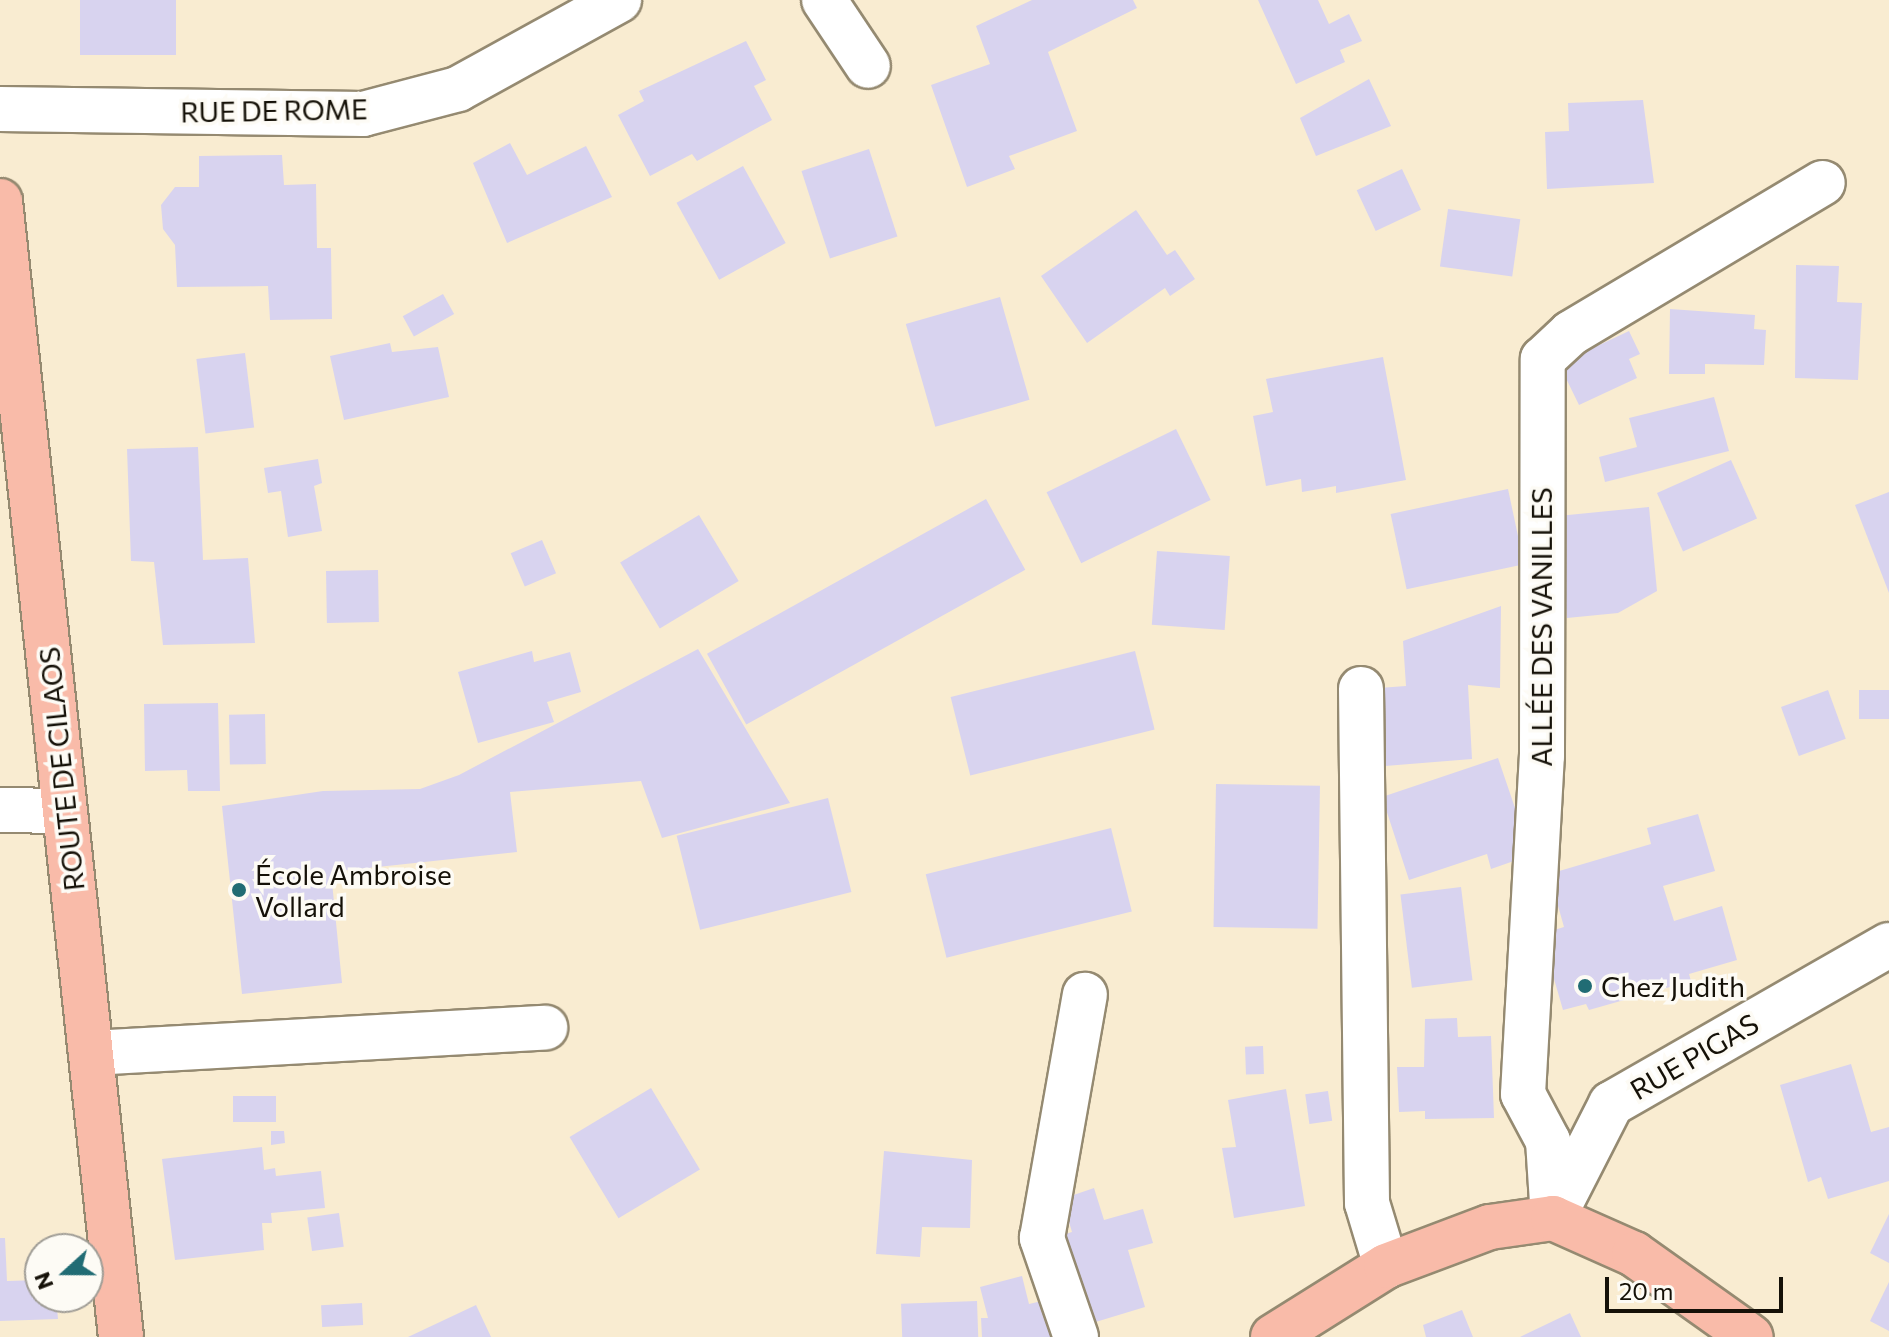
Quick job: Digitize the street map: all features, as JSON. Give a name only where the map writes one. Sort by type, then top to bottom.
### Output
[{"type":"main road","name":"ROUTE DE CILAOS","points":[[0,201],[121,1337]]},
{"type":"main road","points":[[1273,1337],[1386,1266],[1490,1227],[1553,1218],[1634,1254],[1751,1337]]},
{"type":"street","name":"RUE DE ROME","points":[[0,109],[363,114],[458,89],[619,0]]},
{"type":"street","points":[[824,0],[868,66]]},
{"type":"street","name":"ALLÉE DES VANILLES","points":[[1553,1218],[1548,1141],[1523,1094],[1542,756],[1543,359],[1571,333],[1823,183]]},
{"type":"street","points":[[1361,689],[1367,1203],[1386,1266]]},
{"type":"street","points":[[0,810],[64,811]]},
{"type":"street","name":"RUE PIGAS","points":[[1553,1218],[1611,1104],[1889,945]]},
{"type":"street","points":[[1076,1337],[1042,1238],[1085,995]]},
{"type":"street","points":[[91,1053],[545,1028]]},
{"type":"building","points":[[80,0],[176,0],[176,55],[80,55]]},
{"type":"building","points":[[1032,0],[1133,0],[1137,8],[1048,52],[1077,131],[1009,156],[1015,169],[967,187],[931,85],[990,64],[976,26]]},
{"type":"building","points":[[1258,0],[1318,0],[1329,24],[1349,14],[1362,41],[1340,50],[1345,62],[1296,84]]},
{"type":"building","points":[[746,41],[766,80],[754,86],[772,120],[697,161],[692,154],[650,176],[618,115],[644,101],[639,91]]},
{"type":"building","points":[[1369,79],[1391,126],[1316,156],[1300,118]]},
{"type":"building","points":[[1643,100],[1654,183],[1547,189],[1545,132],[1569,131],[1568,103]]},
{"type":"building","points":[[510,143],[527,175],[586,146],[612,197],[507,243],[473,163]]},
{"type":"building","points":[[869,149],[897,236],[830,258],[801,171]]},
{"type":"building","points":[[282,155],[284,185],[316,184],[317,248],[331,248],[332,319],[270,320],[268,286],[177,287],[175,245],[163,229],[161,205],[175,187],[199,187],[199,156]]},
{"type":"building","points":[[743,166],[786,243],[719,280],[677,203]]},
{"type":"building","points":[[1402,169],[1421,210],[1376,231],[1357,190]]},
{"type":"building","points":[[1448,209],[1520,219],[1512,277],[1440,266]]},
{"type":"building","points":[[1136,210],[1167,255],[1175,250],[1195,279],[1170,296],[1165,288],[1087,343],[1041,276]]},
{"type":"building","points":[[1796,265],[1839,266],[1837,302],[1862,303],[1858,380],[1795,378]]},
{"type":"building","points":[[443,294],[454,314],[414,336],[403,316]]},
{"type":"building","points":[[1000,297],[1029,400],[935,427],[906,324]]},
{"type":"building","points":[[1670,309],[1755,315],[1754,329],[1766,330],[1764,365],[1705,364],[1705,374],[1669,374]]},
{"type":"building","points":[[1629,331],[1640,354],[1629,359],[1637,378],[1579,405],[1559,364]]},
{"type":"building","points":[[390,343],[392,352],[438,347],[449,397],[344,420],[330,356]]},
{"type":"building","points":[[245,353],[254,427],[206,433],[196,359]]},
{"type":"building","points":[[1383,357],[1406,480],[1336,493],[1336,486],[1302,492],[1301,479],[1266,486],[1253,416],[1273,412],[1266,379]]},
{"type":"building","points":[[1714,397],[1729,451],[1605,482],[1599,457],[1637,447],[1629,418]]},
{"type":"building","points":[[1176,429],[1211,500],[1081,563],[1047,492]]},
{"type":"building","points":[[198,447],[203,560],[248,558],[255,643],[163,645],[154,562],[131,561],[127,449]]},
{"type":"building","points":[[318,459],[322,483],[314,486],[322,531],[288,537],[281,491],[268,493],[264,468]]},
{"type":"building","points":[[1731,460],[1757,518],[1683,551],[1657,493]]},
{"type":"building","points":[[1508,489],[1524,564],[1407,589],[1391,514]]},
{"type":"building","points":[[1889,492],[1889,593],[1855,505]]},
{"type":"building","points":[[986,499],[1025,570],[746,724],[707,654]]},
{"type":"building","points":[[1649,507],[1657,591],[1618,613],[1567,618],[1558,516]]},
{"type":"building","points":[[699,515],[739,581],[660,628],[620,562]]},
{"type":"building","points":[[542,540],[556,573],[525,586],[511,553]]},
{"type":"building","points":[[1157,551],[1230,556],[1225,630],[1152,625]]},
{"type":"building","points":[[378,570],[379,622],[327,623],[326,571]]},
{"type":"building","points":[[1501,606],[1500,688],[1468,685],[1472,759],[1385,766],[1379,688],[1406,686],[1403,641]]},
{"type":"building","points":[[698,649],[790,803],[662,838],[641,781],[510,792],[517,852],[331,872],[342,983],[242,994],[222,806],[323,791],[420,789],[459,775]]},
{"type":"building","points":[[532,651],[534,662],[570,652],[581,692],[547,702],[554,722],[478,743],[458,672]]},
{"type":"building","points":[[1135,651],[1155,730],[970,776],[951,697]]},
{"type":"building","points":[[1828,690],[1846,739],[1799,756],[1781,707]]},
{"type":"building","points":[[1859,690],[1889,690],[1889,719],[1859,719]]},
{"type":"building","points":[[218,703],[220,791],[188,791],[187,770],[145,771],[144,704]]},
{"type":"building","points":[[265,714],[266,764],[230,765],[229,715]]},
{"type":"building","points":[[1498,758],[1531,855],[1491,869],[1487,854],[1409,880],[1382,797]]},
{"type":"building","points":[[1216,784],[1320,786],[1317,929],[1214,927]]},
{"type":"building","points":[[828,798],[851,892],[700,930],[677,836]]},
{"type":"building","points":[[1698,814],[1715,871],[1663,886],[1674,921],[1722,906],[1737,960],[1689,974],[1691,981],[1589,1010],[1586,1004],[1563,1010],[1541,934],[1564,927],[1549,874],[1651,844],[1647,828]]},
{"type":"building","points":[[1111,828],[1132,911],[946,958],[926,874]]},
{"type":"building","points":[[1461,887],[1472,980],[1412,988],[1400,894]]},
{"type":"building","points":[[1457,1018],[1458,1037],[1491,1036],[1494,1118],[1425,1119],[1425,1111],[1399,1112],[1397,1067],[1424,1067],[1425,1019]]},
{"type":"building","points":[[1263,1046],[1264,1074],[1246,1075],[1245,1047]]},
{"type":"building","points":[[1851,1064],[1871,1132],[1889,1127],[1889,1181],[1828,1199],[1821,1177],[1808,1182],[1780,1085]]},
{"type":"building","points":[[651,1088],[700,1169],[618,1218],[570,1137]]},
{"type":"building","points":[[1286,1089],[1305,1206],[1234,1218],[1222,1148],[1236,1147],[1228,1100]]},
{"type":"building","points":[[1328,1091],[1332,1121],[1309,1124],[1305,1094]]},
{"type":"building","points":[[233,1096],[276,1096],[276,1122],[233,1122]]},
{"type":"building","points":[[271,1131],[284,1131],[285,1143],[271,1145]]},
{"type":"building","points":[[262,1147],[264,1170],[275,1168],[276,1176],[321,1171],[325,1208],[271,1213],[272,1223],[262,1223],[264,1250],[175,1260],[162,1159]]},
{"type":"building","points":[[884,1151],[972,1160],[970,1228],[922,1227],[920,1257],[876,1254]]},
{"type":"building","points":[[1094,1188],[1104,1220],[1143,1209],[1153,1243],[1128,1250],[1145,1307],[1089,1324],[1062,1235],[1072,1232],[1062,1199]]},
{"type":"building","points":[[339,1213],[344,1247],[312,1251],[307,1217]]},
{"type":"building","points":[[1889,1214],[1889,1263],[1870,1253]]},
{"type":"building","points":[[0,1238],[5,1238],[7,1281],[24,1280],[24,1313],[57,1313],[58,1319],[0,1321]]},
{"type":"building","points":[[1022,1276],[1029,1304],[1046,1300],[1055,1337],[982,1337],[981,1318],[988,1318],[980,1287]]},
{"type":"building","points":[[1889,1282],[1889,1331],[1870,1321]]},
{"type":"building","points":[[977,1301],[978,1337],[902,1337],[901,1304]]},
{"type":"building","points":[[362,1303],[363,1325],[322,1327],[321,1305]]},
{"type":"building","points":[[476,1305],[491,1337],[408,1337]]},
{"type":"building","points":[[1462,1310],[1473,1337],[1426,1337],[1423,1325]]},
{"type":"building","points":[[1570,1313],[1581,1337],[1520,1337]]},
{"type":"place","name":"École Ambroise Vollard","points":[[239,890]]},
{"type":"place","name":"Chez Judith","points":[[1585,986]]}]
